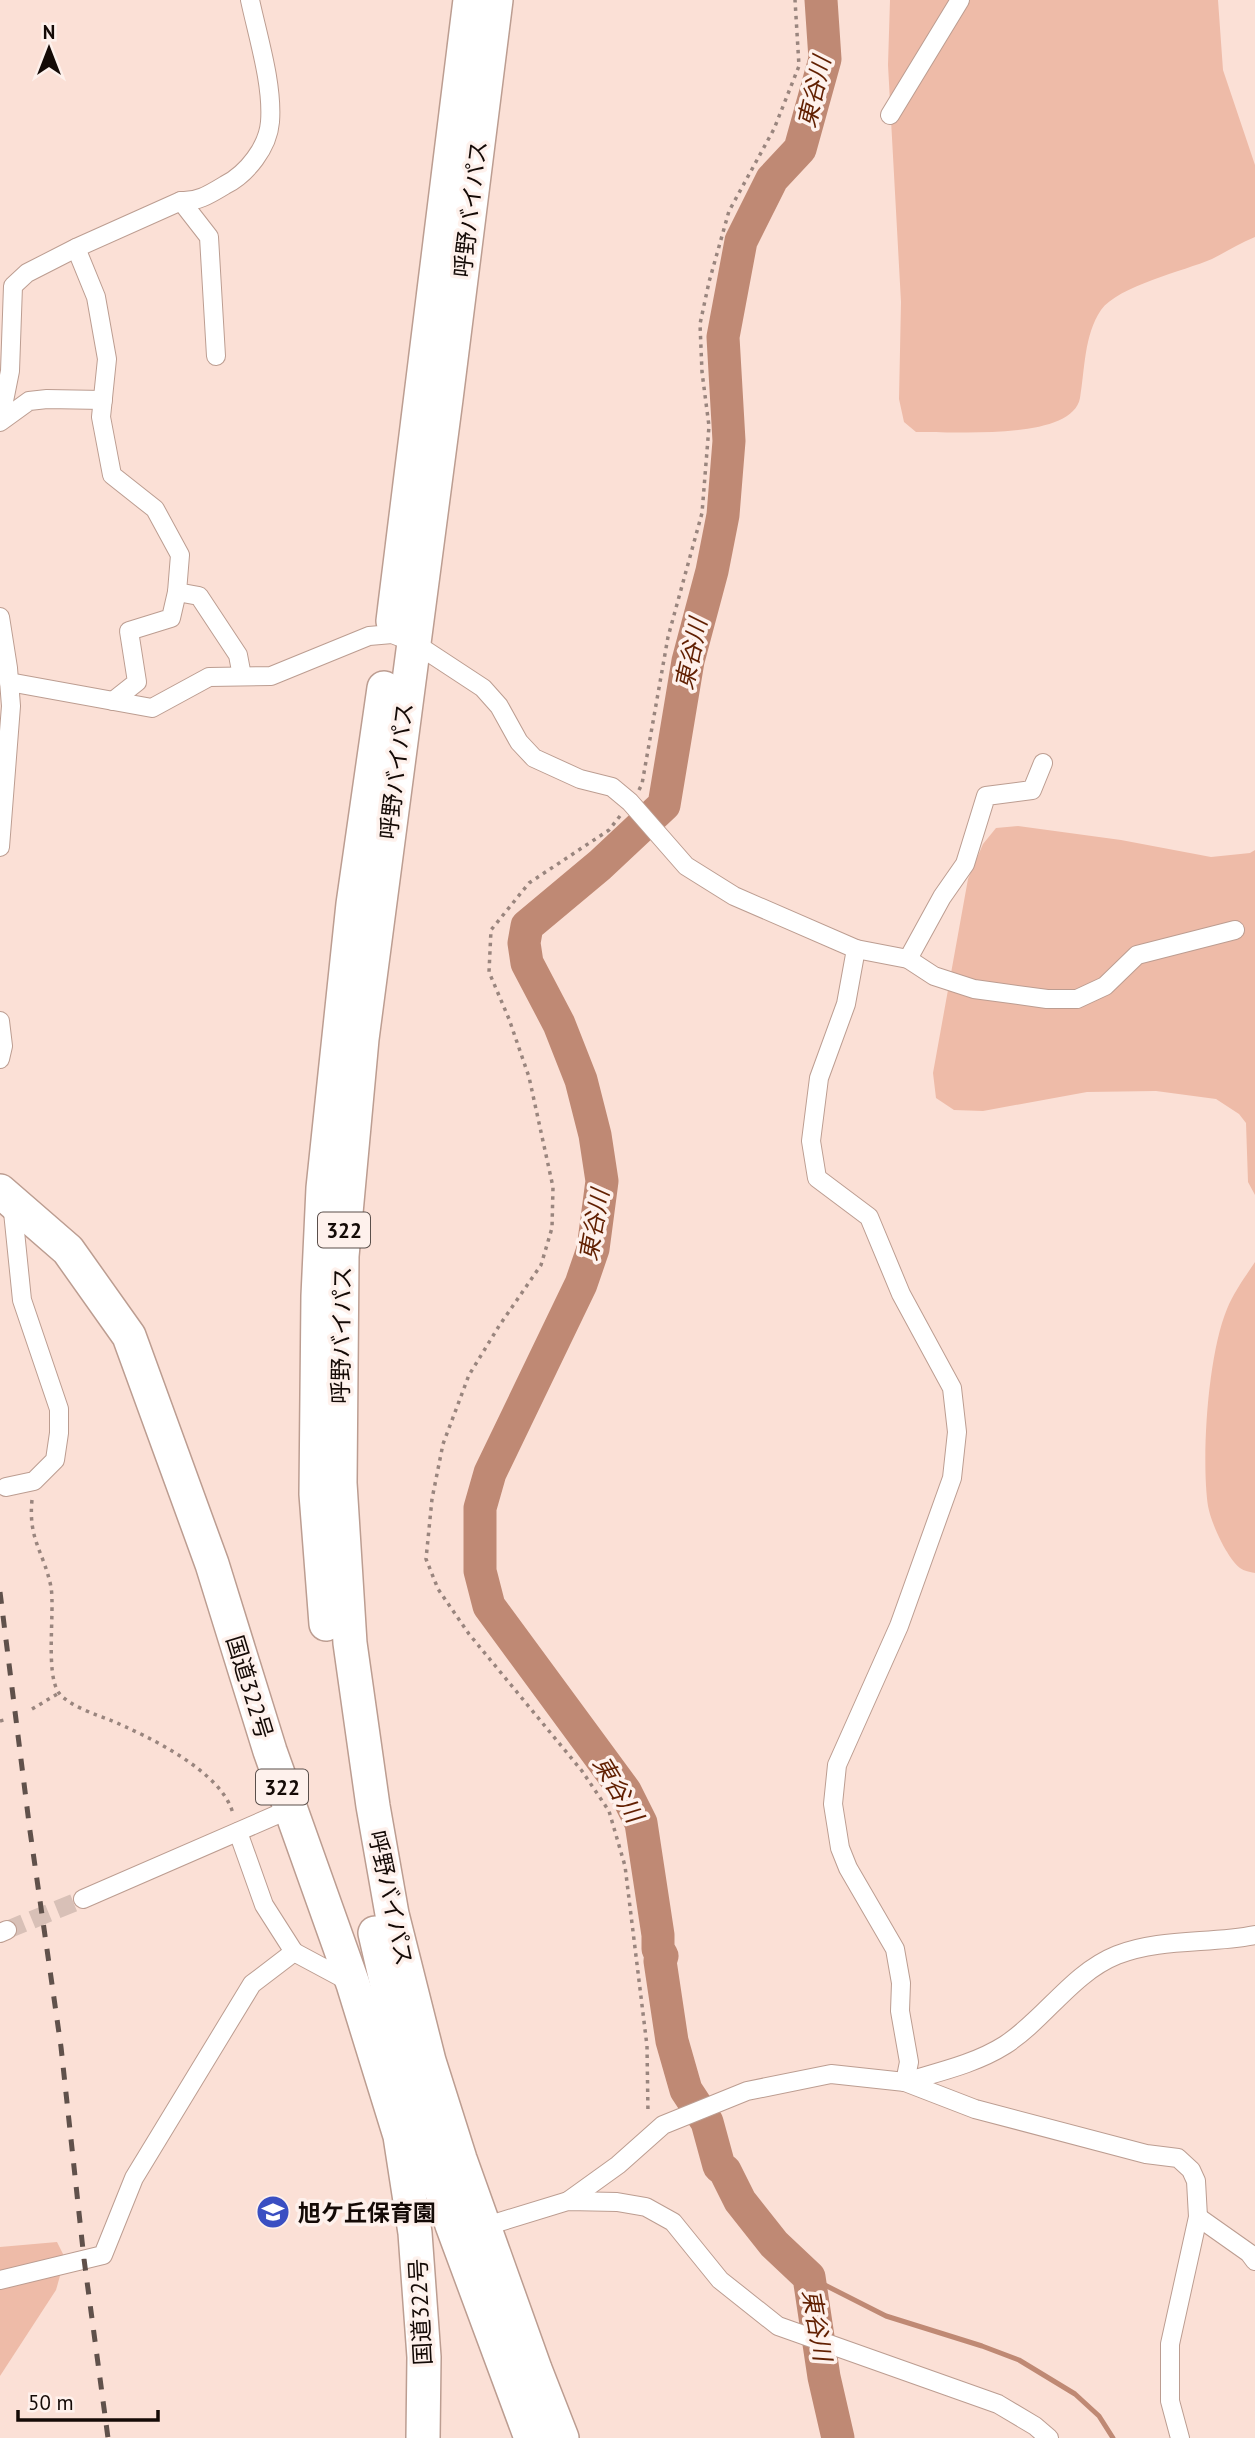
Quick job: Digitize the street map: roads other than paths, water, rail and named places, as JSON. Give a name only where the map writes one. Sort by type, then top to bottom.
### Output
[{"type":"highway","name":"呼野バイパス","points":[[402,638],[470,0]]},
{"type":"highway","name":"呼野バイパス","points":[[496,0],[446,399],[353,904],[323,1188],[318,1296],[316,1494],[333,1690],[354,1829],[392,2013],[415,2106],[562,2438]]},
{"type":"highway","name":"国道322号","points":[[4,1189],[68,1250],[129,1336],[212,1564],[290,1809],[353,1984],[400,2136],[415,2233],[424,2357],[423,2438]]},
{"type":"highway","name":"呼野バイパス","points":[[468,2226],[531,2438]]},
{"type":"street","points":[[0,421],[10,371],[13,286],[27,273],[76,248],[181,201],[195,202],[237,179],[261,149],[270,123],[268,90],[250,0]]},
{"type":"street","points":[[890,115],[960,0]]},
{"type":"street","points":[[181,201],[209,237],[216,356]]},
{"type":"street","points":[[76,248],[96,298],[107,359],[101,417],[112,475],[155,509],[180,555],[177,592],[170,618],[129,631],[137,682],[113,701]]},
{"type":"street","points":[[0,421],[29,401],[103,400]]},
{"type":"street","points":[[177,592],[199,596],[238,655],[242,676]]},
{"type":"street","points":[[0,617],[11,706],[0,847]]},
{"type":"street","points":[[9,682],[152,708],[209,677],[271,676],[369,636],[402,638],[483,688],[499,706],[519,742],[534,758],[580,779],[612,788],[630,802],[685,866],[734,896],[856,949],[908,959],[934,976],[974,989],[1047,999],[1077,999],[1105,986],[1137,955],[1235,930]]},
{"type":"street","points":[[908,959],[942,897],[965,863],[986,796],[1032,790],[1043,763]]},
{"type":"street","points":[[856,949],[846,1004],[819,1078],[811,1141],[817,1178],[869,1217],[901,1294],[952,1388],[957,1432],[953,1478],[899,1626],[837,1765],[833,1784],[833,1804],[840,1848],[848,1868],[895,1950],[901,1983],[900,2011],[909,2062],[905,2082]]},
{"type":"street","points":[[0,1021],[3,1046],[0,1059]]},
{"type":"street","points":[[4,1189],[22,1300],[59,1409],[55,1460],[34,1480],[6,1487]]},
{"type":"street","points":[[83,1899],[290,1809]]},
{"type":"street","points":[[238,1832],[264,1905],[294,1952],[353,1984]]},
{"type":"street","points":[[905,2082],[982,2058],[1007,2044],[1094,1967],[1118,1955],[1137,1950],[1255,1935]]},
{"type":"street","points":[[0,2280],[103,2255],[134,2178],[252,1984],[294,1952]]},
{"type":"street","points":[[568,2201],[618,2165],[663,2125],[747,2091],[831,2074],[905,2082],[975,2109],[1146,2154],[1178,2158],[1191,2170],[1196,2181],[1198,2217],[1170,2344],[1170,2401],[1180,2438]]},
{"type":"street","points":[[468,2226],[568,2201],[617,2202],[646,2207],[673,2222],[720,2280],[778,2326],[998,2404],[1035,2426],[1049,2438]]},
{"type":"street","points":[[1198,2217],[1249,2253],[1255,2261]]},
{"type":"waterway","name":"東谷川","points":[[821,0],[825,59],[800,149],[772,179],[741,241],[723,337],[729,441],[723,515],[712,571],[688,661],[664,805],[600,865],[527,926],[524,943],[527,963],[559,1024],[581,1080],[595,1135],[602,1181],[593,1249],[581,1284],[490,1473],[480,1508],[480,1571],[489,1606],[625,1791],[641,1823],[672,2041],[686,2090],[707,2122],[719,2166],[725,2171],[740,2201],[774,2244],[809,2277],[824,2377],[838,2438]]},
{"type":"waterway","points":[[809,2277],[886,2316],[1019,2360],[1075,2394],[1099,2416],[1113,2438]]},
{"type":"tunnel","points":[[7,1930],[83,1899]]},
{"type":"railway","points":[[0,1592],[61,2047],[84,2259],[108,2438]]},
{"type":"place","name":"旭ケ丘保育園","points":[[273,2212]]}]
